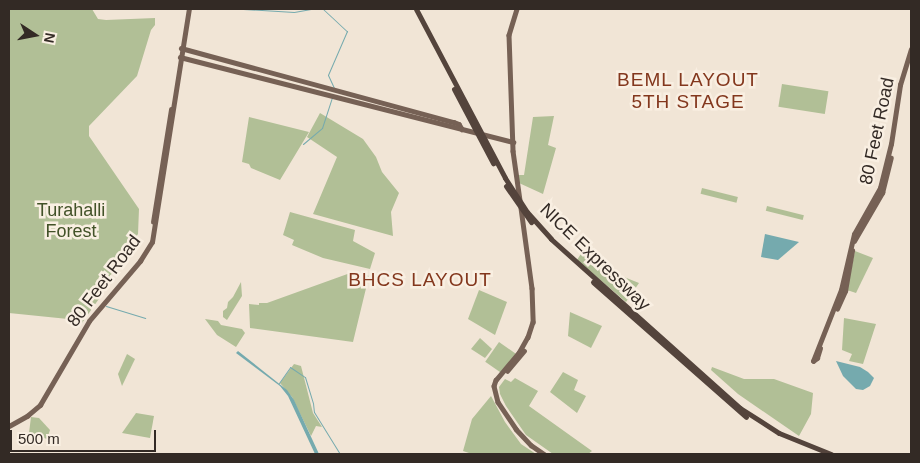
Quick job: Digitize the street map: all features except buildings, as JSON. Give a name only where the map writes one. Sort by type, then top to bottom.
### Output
[{"type":"highway","name":"NICE Expressway","points":[[414,9],[503,175],[527,212],[551,239],[621,305],[753,418],[794,441],[831,454]]},
{"type":"highway","name":"NICE Expressway","points":[[632,314],[738,411],[777,436],[820,454]]},
{"type":"main road","name":"80 Feet Road","points":[[9,426],[27,415],[39,404],[86,322],[135,266],[154,238],[188,9]]},
{"type":"main road","points":[[517,9],[509,33],[513,142],[516,182],[523,216],[534,314],[528,337],[519,353],[496,380],[494,386],[498,402],[516,429],[531,445],[544,454]]},
{"type":"main road","points":[[182,48],[333,93]]},
{"type":"main road","name":"80 Feet Road","points":[[911,50],[900,85],[891,144],[880,188],[854,234],[841,290],[813,361],[817,358],[845,291],[855,238],[882,194],[893,147],[902,85],[911,57]]},
{"type":"main road","points":[[181,57],[454,122],[459,124],[462,129],[513,142]]},
{"type":"main road","points":[[532,288],[536,309],[533,333],[521,356],[497,383],[497,387],[501,402],[527,439],[548,454]]},
{"type":"green space","name":"Turahalli Forest","points":[[9,9],[92,9],[98,19],[155,18],[155,25],[151,30],[137,76],[89,126],[89,136],[139,209],[138,234],[114,268],[103,293],[82,323],[68,319],[9,313]]},
{"type":"green space","points":[[782,84],[828,91],[825,114],[778,107]]},
{"type":"green space","points":[[320,113],[363,139],[376,157],[382,172],[399,193],[391,212],[393,236],[313,214],[337,157],[307,137]]},
{"type":"green space","points":[[554,116],[548,145],[556,148],[543,194],[519,183],[518,175],[524,175],[533,117]]},
{"type":"green space","points":[[249,117],[309,132],[280,180],[251,168],[249,164],[242,162]]},
{"type":"green space","points":[[702,188],[738,197],[736,203],[701,194]]},
{"type":"green space","points":[[767,206],[804,215],[803,220],[766,211]]},
{"type":"green space","points":[[290,212],[355,230],[353,241],[375,253],[370,269],[323,258],[292,245],[294,240],[283,235]]},
{"type":"green space","points":[[855,251],[873,258],[856,293],[847,290]]},
{"type":"green space","points":[[582,252],[609,271],[639,283],[626,302],[577,260]]},
{"type":"green space","points":[[353,272],[369,276],[353,342],[250,328],[249,304],[259,305],[259,303],[267,303]]},
{"type":"green space","points":[[241,282],[242,296],[227,320],[223,317],[223,311],[227,308],[228,302]]},
{"type":"green space","points":[[479,290],[507,302],[495,335],[468,319]]},
{"type":"green space","points":[[570,312],[602,326],[591,348],[568,336]]},
{"type":"green space","points":[[844,318],[876,324],[863,364],[849,361],[852,354],[842,350]]},
{"type":"green space","points":[[205,319],[218,321],[221,325],[242,329],[245,333],[236,347],[217,335]]},
{"type":"green space","points":[[480,338],[492,349],[485,358],[471,349]]},
{"type":"green space","points":[[499,342],[516,354],[502,374],[485,362]]},
{"type":"green space","points":[[127,354],[135,359],[122,386],[118,374]]},
{"type":"green space","points":[[294,364],[301,366],[313,413],[322,427],[316,426],[311,436],[292,397],[280,383]]},
{"type":"green space","points":[[712,367],[744,379],[774,379],[813,393],[811,414],[799,436],[738,394],[711,370]]},
{"type":"green space","points":[[563,372],[578,380],[574,390],[586,396],[577,413],[550,392]]},
{"type":"green space","points":[[515,378],[538,391],[529,406],[592,451],[588,454],[553,454],[526,435],[500,394],[499,387],[505,379],[511,382]]},
{"type":"green space","points":[[491,396],[505,422],[521,444],[536,454],[472,454],[463,451],[472,419]]},
{"type":"green space","points":[[136,413],[154,416],[150,438],[122,433]]},
{"type":"green space","points":[[31,417],[39,418],[50,430],[47,439],[29,433]]},
{"type":"water","points":[[765,234],[799,242],[778,260],[761,257]]},
{"type":"water","points":[[238,351],[287,390],[294,400],[319,454],[315,454],[288,396],[280,386],[236,353]]},
{"type":"water","points":[[836,361],[860,367],[868,372],[874,378],[870,386],[863,390],[856,389],[843,376]]},
{"type":"waterway","points":[[243,9],[294,12],[311,9]]},
{"type":"waterway","points":[[323,9],[347,31],[328,75],[334,88]]},
{"type":"waterway","points":[[303,144],[322,128],[332,98]]},
{"type":"waterway","points":[[106,306],[145,318]]},
{"type":"waterway","points":[[279,383],[290,367],[305,377],[314,412],[340,454]]},
{"type":"district","name":"BEML LAYOUT 5TH STAGE","points":[[688,91]]},
{"type":"district","name":"BHCS LAYOUT","points":[[420,280]]}]
